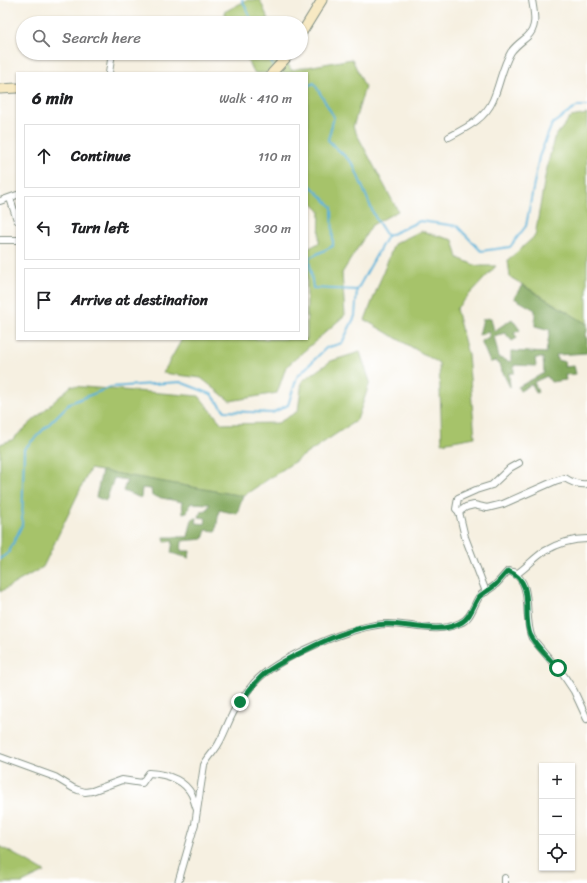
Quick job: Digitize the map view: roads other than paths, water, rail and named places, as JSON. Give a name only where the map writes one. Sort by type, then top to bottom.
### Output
[{"type":"street","points":[[308,23],[322,0]]},
{"type":"street","points":[[449,137],[477,121],[489,108],[512,51],[518,43],[527,37],[535,26],[532,0]]},
{"type":"street","points":[[109,72],[111,60]]},
{"type":"street","points":[[273,72],[283,60]]},
{"type":"street","points":[[0,89],[16,88]]},
{"type":"street","points":[[0,201],[16,195]]},
{"type":"street","points":[[10,198],[16,217]]},
{"type":"street","points":[[0,240],[16,240]]},
{"type":"street","points":[[486,592],[456,509],[458,498],[492,485],[510,468],[519,463]]},
{"type":"street","points":[[458,512],[466,507],[474,505],[487,508],[503,504],[565,478],[571,482],[581,485],[587,484]]},
{"type":"street","points":[[508,571],[518,573],[545,551],[555,546],[574,540],[587,539]]},
{"type":"street","points":[[178,883],[198,812],[206,760],[224,734],[232,714],[255,682],[282,662],[326,640],[347,633],[388,624],[443,628],[462,623],[466,620],[479,597],[494,586],[508,571]]},
{"type":"street","points":[[508,571],[515,574],[523,583],[526,592],[529,632],[532,638],[564,676],[574,691],[587,719]]},
{"type":"street","points":[[0,757],[55,777],[73,788],[85,792],[92,791],[122,780],[142,783],[149,772],[160,773],[171,777],[186,787],[192,794],[198,812]]},
{"type":"waterway","points":[[242,0],[250,16]]},
{"type":"waterway","points":[[270,60],[273,66]]},
{"type":"waterway","points":[[308,86],[314,83],[334,117],[328,140],[353,164],[375,217],[387,236]]},
{"type":"waterway","points":[[0,559],[9,552],[22,525],[24,449],[70,403],[111,387],[180,382],[211,394],[225,411],[272,413],[288,405],[297,377],[326,348],[342,343],[355,316],[357,290],[387,236],[420,221],[457,226],[481,251],[510,247],[526,226],[539,157],[552,124],[578,106],[587,106]]},
{"type":"waterway","points":[[308,183],[332,207],[333,246],[309,258],[313,288],[357,290]]}]
